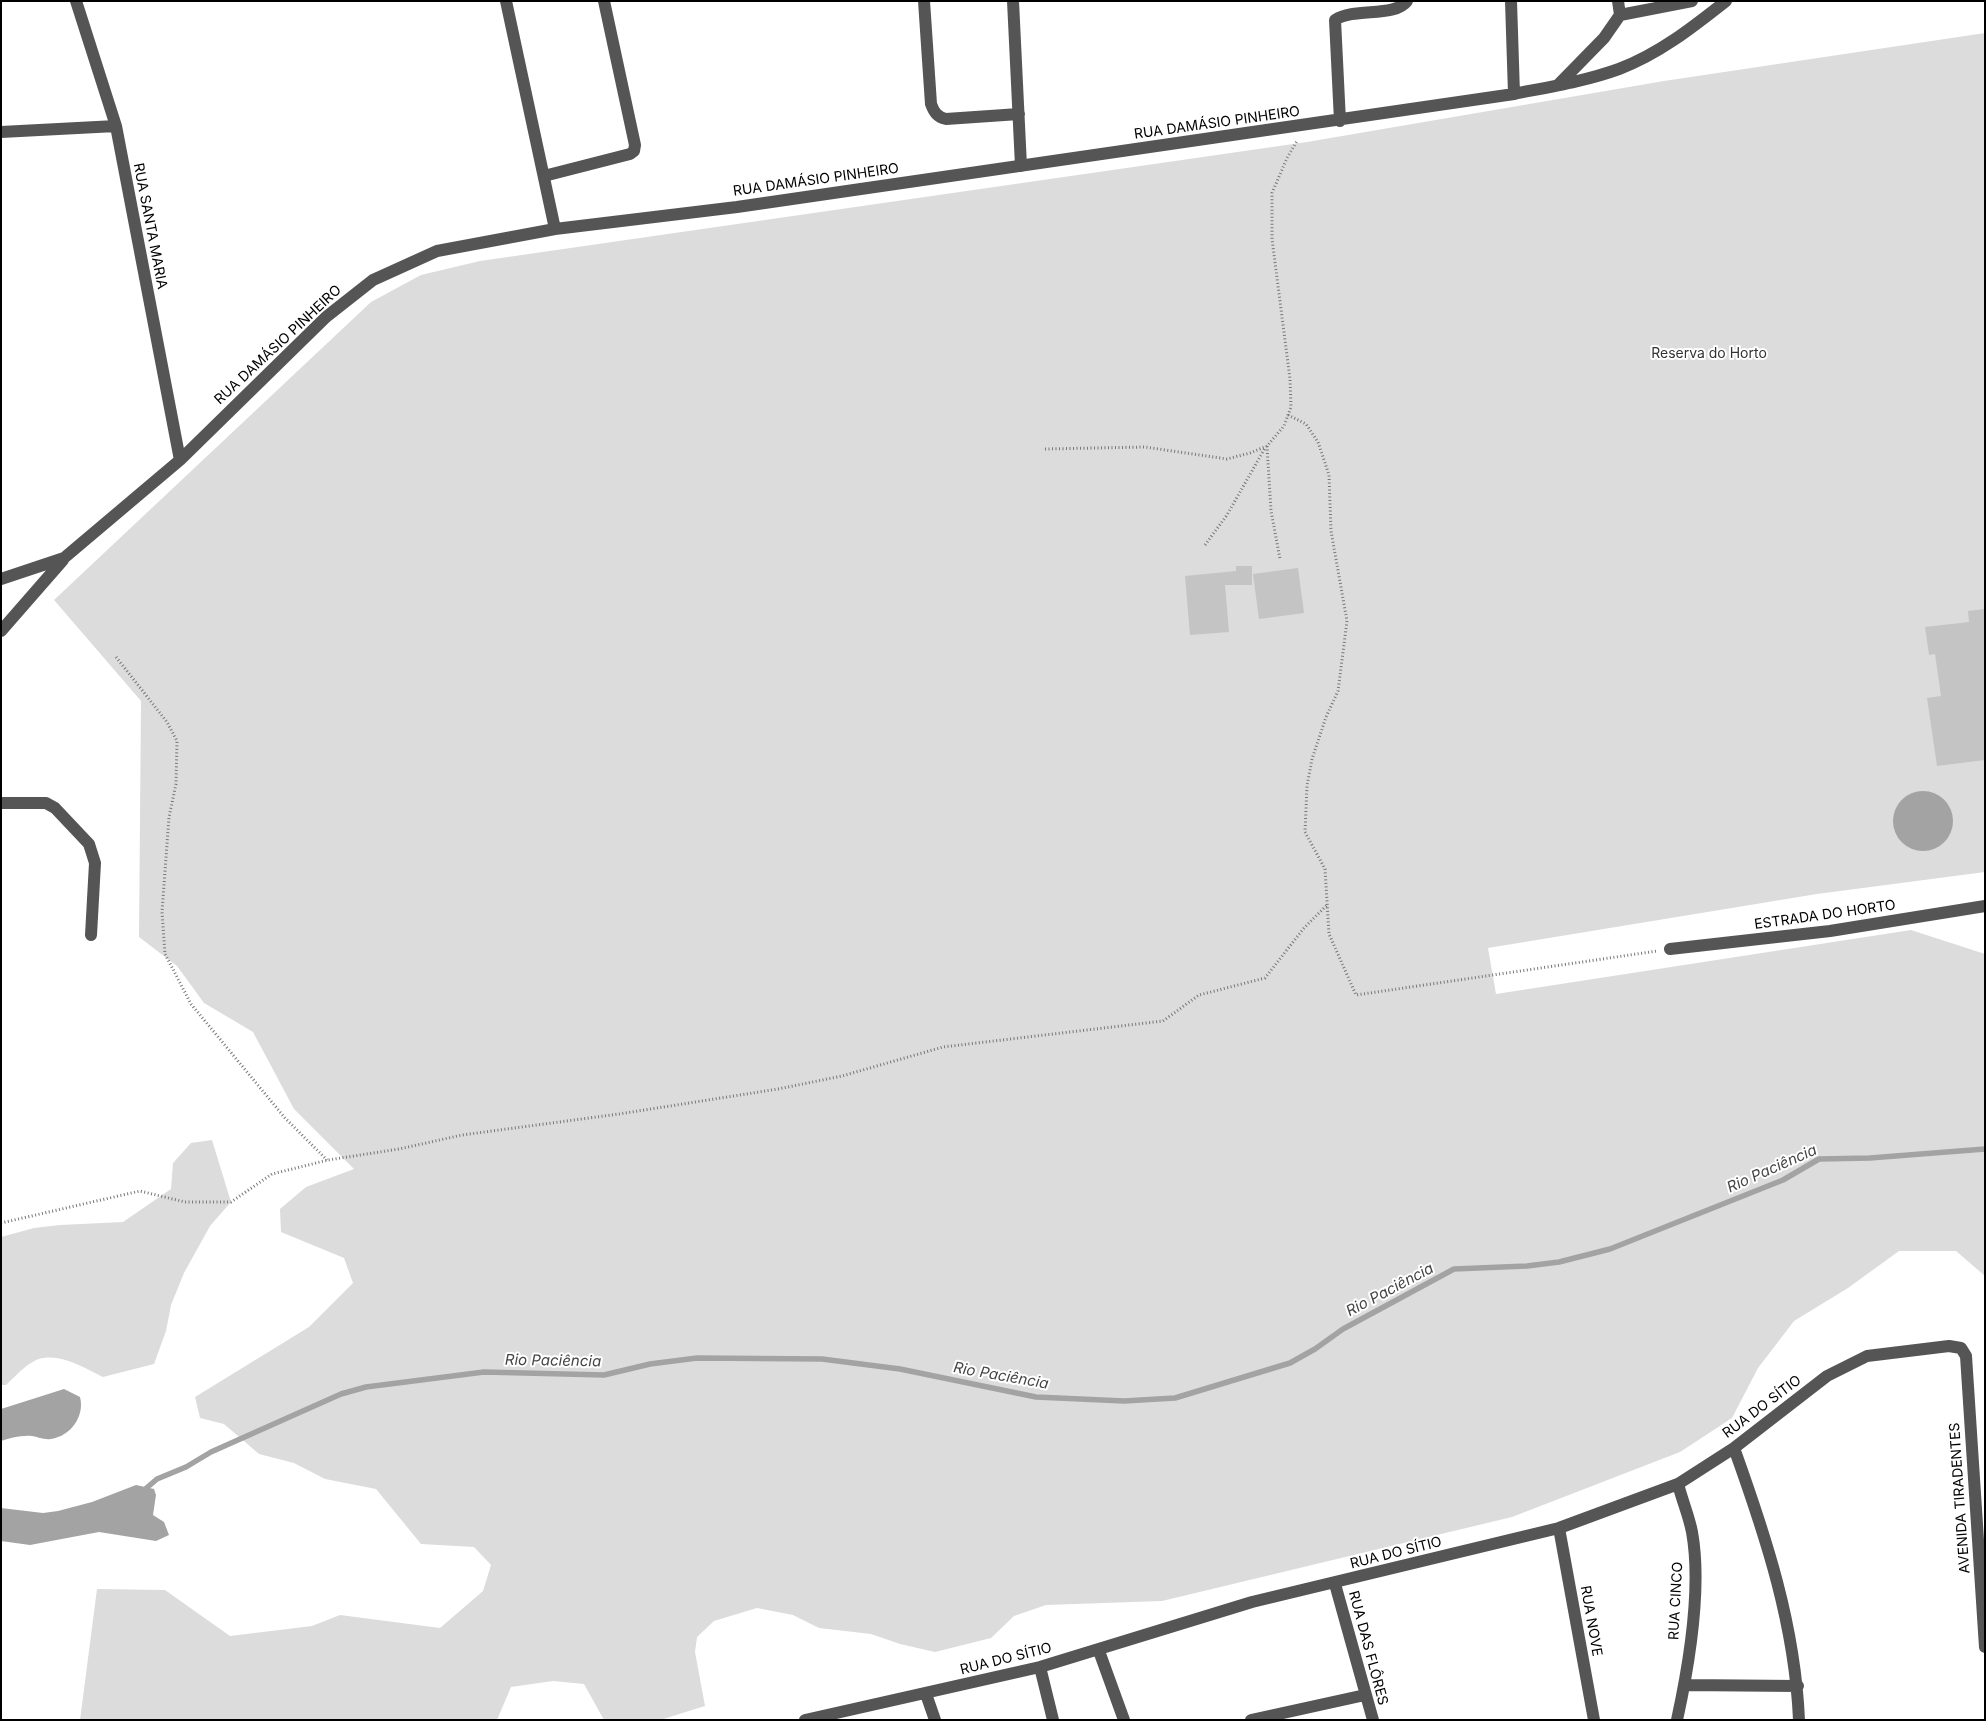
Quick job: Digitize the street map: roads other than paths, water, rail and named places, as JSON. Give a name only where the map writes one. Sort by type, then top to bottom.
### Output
[{"type":"street","name":"RUA SANTA MARIA","points":[[76,1],[116,126],[180,460]]},
{"type":"street","points":[[506,1],[555,229]]},
{"type":"street","points":[[544,176],[630,154],[634,151],[635,145],[604,1]]},
{"type":"street","points":[[924,1],[931,104],[939,118],[1019,114]]},
{"type":"street","points":[[1013,1],[1021,166]]},
{"type":"street","points":[[1340,120],[1335,20],[1351,7],[1396,9],[1408,1]]},
{"type":"street","points":[[1511,1],[1514,94]]},
{"type":"street","points":[[1618,1],[1620,15]]},
{"type":"street","points":[[1557,86],[1592,51],[1620,15],[1692,1]]},
{"type":"street","name":"RUA DAMÁSIO PINHEIRO","points":[[1,579],[64,558],[180,460],[326,317],[372,280],[437,252],[555,229],[737,207],[1307,126],[1557,86],[1619,69],[1641,59],[1670,42],[1726,1]]},
{"type":"street","points":[[1,132],[116,126]]},
{"type":"street","points":[[1,631],[64,558]]},
{"type":"street","points":[[1,803],[46,803],[55,808],[90,844],[95,863],[91,935]]},
{"type":"street","name":"ESTRADA DO HORTO","points":[[1670,949],[1830,931],[1985,906]]},
{"type":"street","name":"RUA DO SÍTIO","points":[[806,1720],[1040,1668],[1252,1602],[1335,1584],[1559,1528],[1678,1484],[1734,1448],[1827,1376],[1867,1356],[1949,1346],[1961,1348]]},
{"type":"street","name":"AVENIDA TIRADENTES","points":[[1961,1348],[1966,1356],[1985,1647]]},
{"type":"street","points":[[1734,1448],[1765,1534],[1777,1580],[1793,1647],[1798,1686],[1799,1720]]},
{"type":"street","name":"RUA CINCO","points":[[1677,1720],[1684,1685],[1695,1587],[1692,1533],[1678,1484]]},
{"type":"street","name":"RUA NOVE","points":[[1559,1528],[1594,1720]]},
{"type":"street","name":"RUA DAS FLÔRES","points":[[1335,1584],[1373,1720]]},
{"type":"street","points":[[1099,1651],[1124,1720]]},
{"type":"street","points":[[1040,1668],[1054,1720]]},
{"type":"street","points":[[1684,1685],[1798,1686]]},
{"type":"street","points":[[926,1694],[935,1720]]},
{"type":"street","points":[[1250,1720],[1365,1695]]},
{"type":"waterway","name":"Rio Paciência","points":[[143,1491],[157,1479],[186,1467],[211,1452],[341,1394],[366,1387],[484,1372],[604,1375],[650,1364],[697,1358],[822,1359],[900,1369],[1036,1397],[1124,1401],[1175,1398],[1290,1363],[1315,1349],[1343,1329],[1454,1269],[1527,1266],[1559,1262],[1610,1249],[1783,1180],[1819,1159],[1870,1158],[1985,1149]]},
{"type":"park label","name":"Reserva do Horto","points":[[1709,354]]}]
